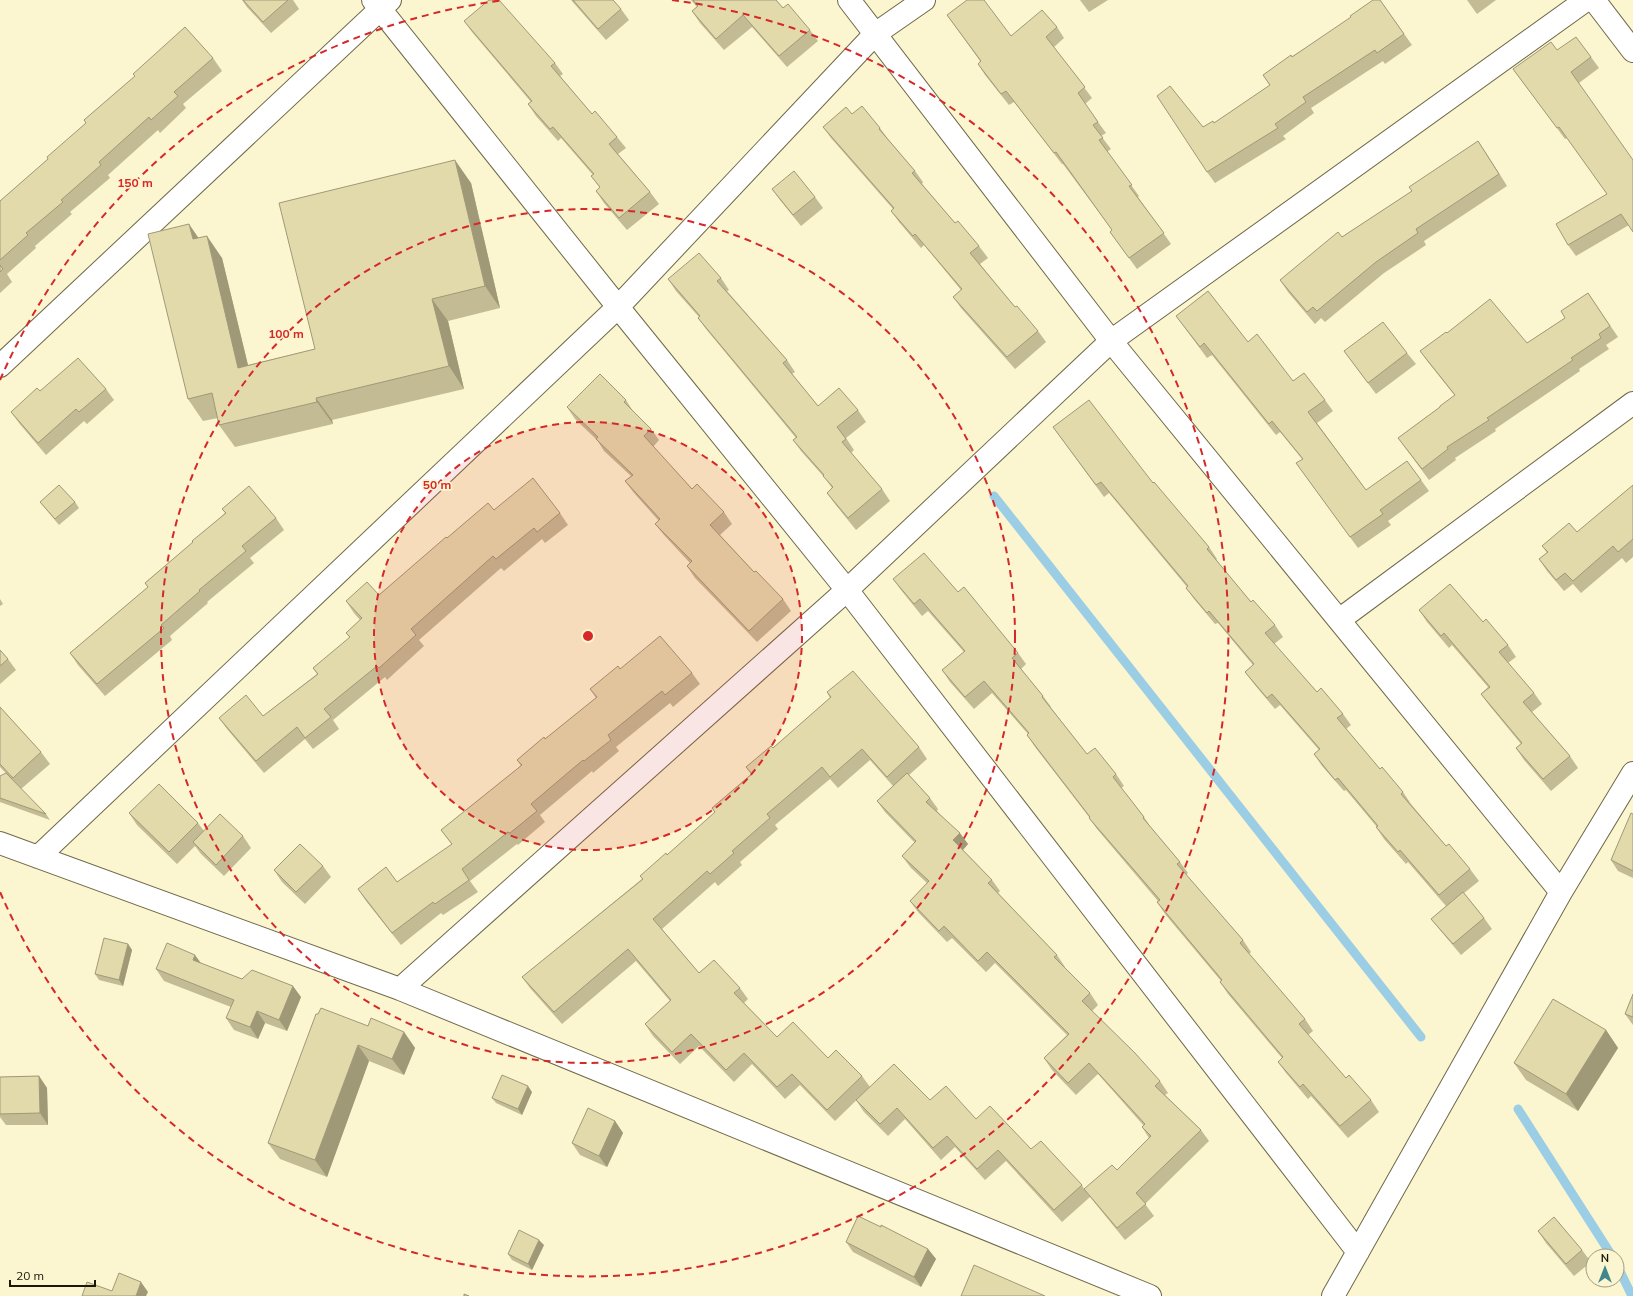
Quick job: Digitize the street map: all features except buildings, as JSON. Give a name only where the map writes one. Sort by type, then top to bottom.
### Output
[{"type":"street","points":[[848,0],[1111,341],[1561,892]]},
{"type":"street","points":[[38,857],[618,307],[875,34],[924,0]]},
{"type":"street","points":[[400,989],[847,590],[1111,341],[1599,2],[1633,51]]},
{"type":"street","points":[[0,366],[381,3],[618,307],[847,590],[1358,1252]]},
{"type":"street","points":[[1339,620],[1633,403]]},
{"type":"street","points":[[1333,1296],[1561,892],[1633,773]]},
{"type":"street","points":[[0,843],[400,989],[1138,1294]]},
{"type":"waterway","points":[[994,496],[1421,1037]]},
{"type":"waterway","points":[[1518,1109],[1607,1248]]},
{"type":"waterway","points":[[1625,1282],[1632,1296]]}]
